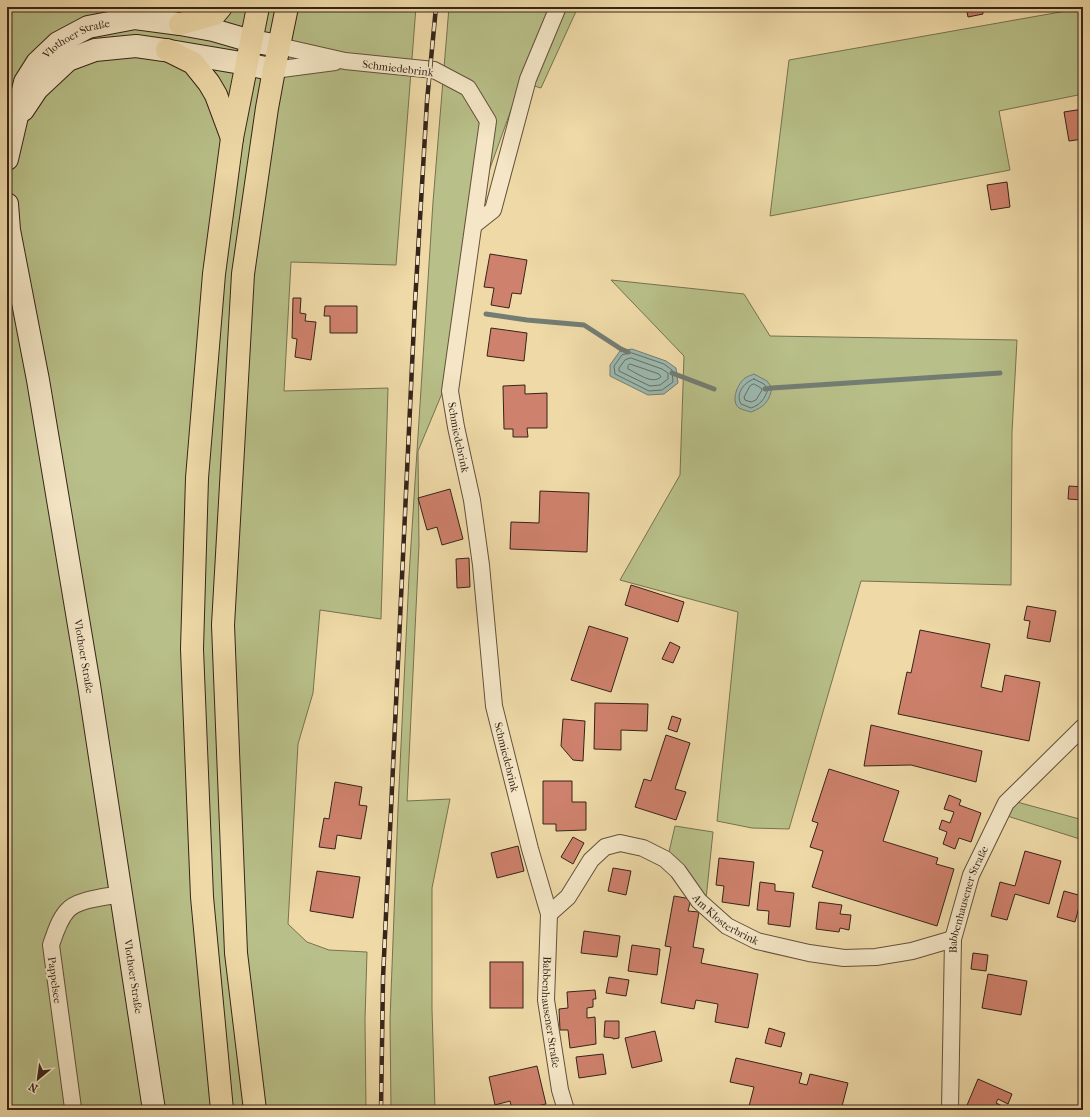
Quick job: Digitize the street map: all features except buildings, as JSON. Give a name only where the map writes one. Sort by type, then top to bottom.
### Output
[{"type":"main road","points":[[180,24],[215,14],[221,7]]},
{"type":"main road","points":[[222,1110],[202,898],[192,649],[198,470],[214,274],[232,138],[258,7]]},
{"type":"main road","points":[[254,1110],[236,953],[223,625],[243,274],[267,108],[287,7]]},
{"type":"main road","name":"Vlothoer Straße","points":[[7,159],[25,82],[37,63],[58,43],[88,27],[135,18],[213,30],[252,41],[279,46]]},
{"type":"main road","name":"Vlothoer Straße","points":[[15,121],[37,89],[68,60],[95,50],[136,46],[167,50],[274,70]]},
{"type":"main road","points":[[167,50],[194,63],[209,83],[216,94],[232,138]]},
{"type":"main road","name":"Vlothoer Straße","points":[[7,204],[9,230],[38,380],[88,685],[154,1110]]},
{"type":"street","points":[[474,225],[493,210],[528,79],[558,7]]},
{"type":"street","name":"Schmiedebrink","points":[[279,46],[345,61],[434,70],[468,88],[488,121],[450,392],[472,500],[481,565],[494,706],[530,849],[549,914]]},
{"type":"street","name":"Schmiedebrink","points":[[274,70],[345,61]]},
{"type":"street","name":"Babbenhausener Straße","points":[[950,1110],[953,939],[971,875],[1006,803],[1083,727]]},
{"type":"street","name":"Am Klosterbrink","points":[[549,914],[568,897],[591,860],[605,847],[620,843],[643,848],[665,860],[678,871],[699,901],[727,926],[757,941],[809,953],[844,958],[876,957],[912,951],[953,939]]},
{"type":"street","name":"Pappelsee","points":[[72,1110],[73,1108],[50,945],[56,928],[68,910],[81,902],[121,894]]},
{"type":"street","name":"Babbenhausener Straße","points":[[549,914],[546,1000],[560,1090],[566,1110]]},
{"type":"green space","points":[[7,7],[416,7],[396,265],[291,262],[284,391],[388,388],[381,619],[320,610],[313,693],[298,744],[288,924],[307,942],[329,950],[367,952],[365,1020],[366,1110],[7,1110]]},
{"type":"green space","points":[[449,7],[578,7],[541,88],[521,82],[471,221],[443,391],[418,451],[419,545],[407,801],[450,799],[432,888],[432,1009],[435,1110],[391,1110],[390,1020],[409,576],[433,202]]},
{"type":"green space","points":[[1083,8],[1083,94],[999,111],[1010,170],[770,216],[789,60]]},
{"type":"green space","points":[[611,280],[744,294],[770,336],[1017,340],[1012,432],[1011,585],[861,581],[789,829],[752,828],[717,821],[738,612],[620,580],[680,475],[684,356]]},
{"type":"green space","points":[[1017,802],[1083,820],[1083,840],[1004,815]]},
{"type":"green space","points":[[675,826],[713,832],[706,899],[684,866],[669,852]]},
{"type":"water","points":[[632,349],[666,361],[676,368],[678,383],[664,394],[648,395],[610,376],[610,365],[620,351]]},
{"type":"water","points":[[754,374],[767,381],[772,388],[765,403],[751,412],[739,408],[736,405],[735,397],[742,380]]},
{"type":"waterway","points":[[486,314],[527,320],[584,325],[628,352]]},
{"type":"waterway","points":[[672,373],[714,389]]},
{"type":"waterway","points":[[765,389],[1000,373]]},
{"type":"railway","points":[[381,1110],[383,978],[415,303],[427,101],[436,7]]}]
